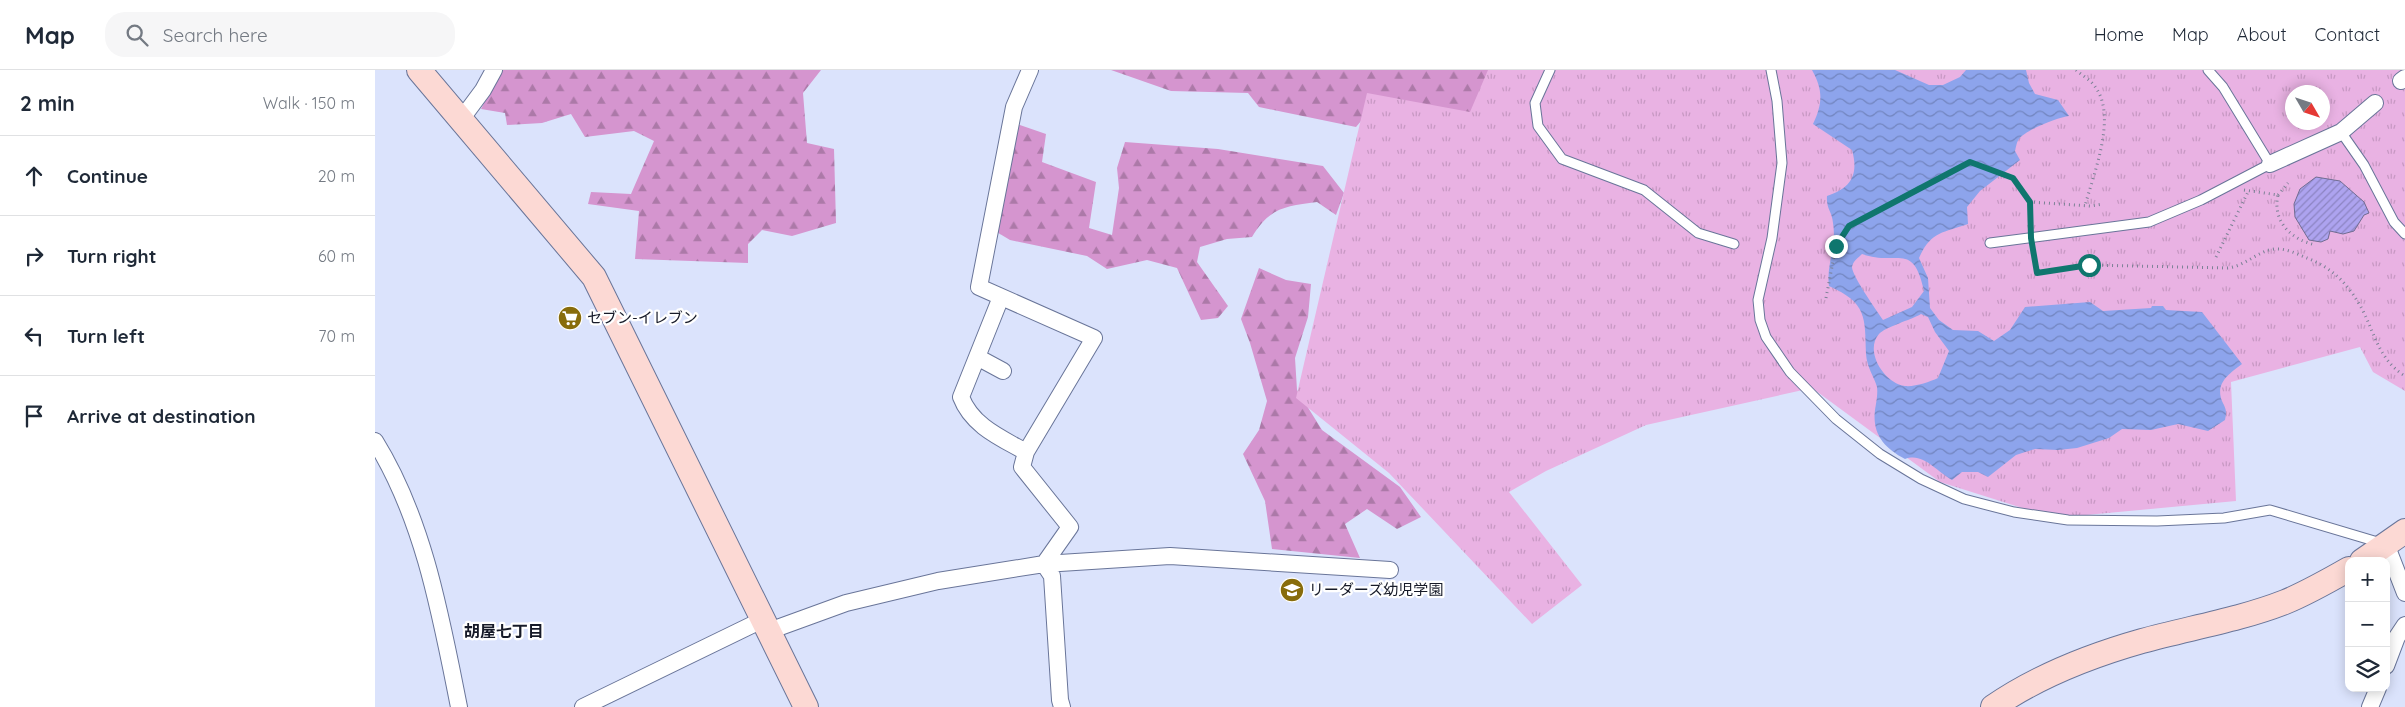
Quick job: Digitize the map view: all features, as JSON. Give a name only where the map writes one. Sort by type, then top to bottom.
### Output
[{"type":"street","points":[[419,70],[594,277],[806,707]]},
{"type":"street","points":[[460,120],[483,90],[494,70]]},
{"type":"street","points":[[1029,70],[1014,107],[979,287],[1094,338],[1026,452],[1022,467],[1070,526],[1044,564]]},
{"type":"street","points":[[2270,164],[2341,132],[2375,103]]},
{"type":"street","points":[[1001,296],[961,397],[966,410],[983,428],[1026,452]]},
{"type":"street","points":[[977,357],[1003,371]]},
{"type":"street","points":[[375,441],[394,472],[425,558],[459,707]]},
{"type":"street","points":[[2367,557],[2405,531]]},
{"type":"street","points":[[2386,544],[2405,592]]},
{"type":"street","points":[[583,707],[765,626],[855,601],[938,581],[1044,564],[1170,556],[1390,570]]},
{"type":"street","points":[[1044,564],[1052,576],[1060,700],[1063,707]]},
{"type":"street","points":[[1993,707],[2041,679],[2072,664],[2142,641],[2276,605],[2318,587],[2345,571]]},
{"type":"street","points":[[2390,655],[2397,637],[2405,625]]},
{"type":"street","points":[[2370,707],[2376,692]]},
{"type":"lane","points":[[1550,70],[1535,103],[1538,126],[1562,159],[1644,190],[1698,232],[1734,244]]},
{"type":"lane","points":[[1771,70],[1777,101],[1782,163],[1772,238],[1758,300],[1760,320],[1766,337],[1790,372],[1836,419],[1880,454],[1921,479],[1964,499],[2014,512],[2068,520],[2157,521],[2224,518],[2270,510],[2386,544]]},
{"type":"lane","points":[[1990,243],[2149,222],[2201,200],[2270,164],[2223,87],[2208,70]]},
{"type":"lane","points":[[2341,132],[2364,165],[2394,222],[2405,234]]},
{"type":"path","points":[[2076,70],[2096,88],[2104,119],[2103,141],[2085,206]]},
{"type":"path","points":[[1827,298],[1836,246],[1849,226],[1970,162],[2013,178],[2030,202],[2031,238],[2037,273],[2089,265],[2228,268],[2241,266],[2272,249],[2289,251],[2315,261],[2337,275],[2362,310],[2375,342],[2388,362],[2405,376]]},
{"type":"path","points":[[2239,180],[2245,192],[2278,195]]},
{"type":"path","points":[[2288,183],[2278,195],[2277,215],[2290,235],[2304,242],[2316,244]]},
{"type":"path","points":[[2216,256],[2248,192]]},
{"type":"path","points":[[2030,202],[2085,206],[2103,204]]},
{"type":"green space","points":[[501,70],[821,70],[803,93],[807,143],[834,149],[836,223],[792,236],[762,230],[748,244],[748,263],[635,259],[639,211],[588,204],[591,192],[631,194],[654,141],[634,131],[585,137],[571,114],[542,123],[507,125],[505,113],[481,109]]},
{"type":"green space","points":[[1111,70],[1507,70],[1515,132],[1378,101],[1356,127],[1259,107],[1248,93],[1171,91]]},
{"type":"green space","points":[[1488,70],[2405,70],[2405,391],[2373,372],[2360,347],[2231,382],[2236,501],[2054,518],[1940,482],[1812,388],[1646,425],[1546,471],[1509,492],[1582,585],[1532,624],[1389,473],[1296,398],[1367,93],[1470,112]]},
{"type":"green space","points":[[1017,124],[1046,134],[1042,162],[1096,182],[1089,228],[1112,235],[1119,188],[1117,168],[1125,142],[1218,149],[1323,166],[1344,193],[1336,215],[1317,202],[1287,207],[1272,214],[1265,220],[1252,237],[1227,239],[1200,247],[1197,262],[1228,306],[1218,318],[1201,320],[1177,268],[1147,260],[1107,269],[1087,256],[1010,240],[995,231]]},
{"type":"green space","points":[[1259,268],[1286,280],[1311,284],[1308,317],[1295,358],[1297,390],[1322,430],[1400,487],[1421,517],[1397,529],[1367,509],[1345,524],[1360,558],[1272,549],[1265,501],[1243,454],[1259,430],[1267,401],[1241,319]]},
{"type":"water","points":[[1812,70],[1895,70],[1929,85],[1943,85],[1960,77],[1966,70],[2026,70],[2029,83],[2035,94],[2058,100],[2069,116],[2043,124],[2022,135],[2015,151],[2020,160],[1980,191],[1967,207],[1968,224],[1939,234],[1928,243],[1919,258],[1928,278],[1930,308],[1939,320],[1953,330],[1978,331],[1994,341],[2010,330],[2025,307],[2090,302],[2103,311],[2163,306],[2166,310],[2202,312],[2242,364],[2228,375],[2220,389],[2220,395],[2226,410],[2225,420],[2208,431],[2178,424],[2151,430],[2122,429],[2109,438],[2077,448],[2058,450],[2035,449],[2016,455],[1988,477],[1978,472],[1962,472],[1952,480],[1924,460],[1918,458],[1905,459],[1885,445],[1875,426],[1877,387],[1867,359],[1864,321],[1861,312],[1851,299],[1829,286],[1828,278],[1834,231],[1827,204],[1827,196],[1847,185],[1853,173],[1854,159],[1852,150],[1813,124],[1819,110],[1820,90]],"holes":[[[1862,254],[1874,257],[1902,258],[1909,260],[1915,266],[1920,275],[1924,291],[1912,307],[1883,320],[1865,294],[1853,271],[1853,263]],[[1921,314],[1928,317],[1935,332],[1949,351],[1938,378],[1917,385],[1905,386],[1897,384],[1884,373],[1879,365],[1875,357],[1875,341],[1882,331]]]},
{"type":"building","points":[[2316,177],[2340,181],[2364,202],[2369,213],[2364,215],[2354,231],[2343,234],[2330,231],[2328,239],[2321,242],[2309,240],[2295,217],[2294,204],[2300,189]]},
{"type":"place","name":"セブン-イレブン","points":[[570,318]]},
{"type":"place","name":"リーダーズ幼児学園","points":[[1292,590]]},
{"type":"district","name":"胡屋七丁目","points":[[504,631]]},
{"type":"route","points":[[1836,246],[1849,226],[1970,162],[2013,178],[2030,202],[2031,238],[2037,273],[2089,265]]}]
